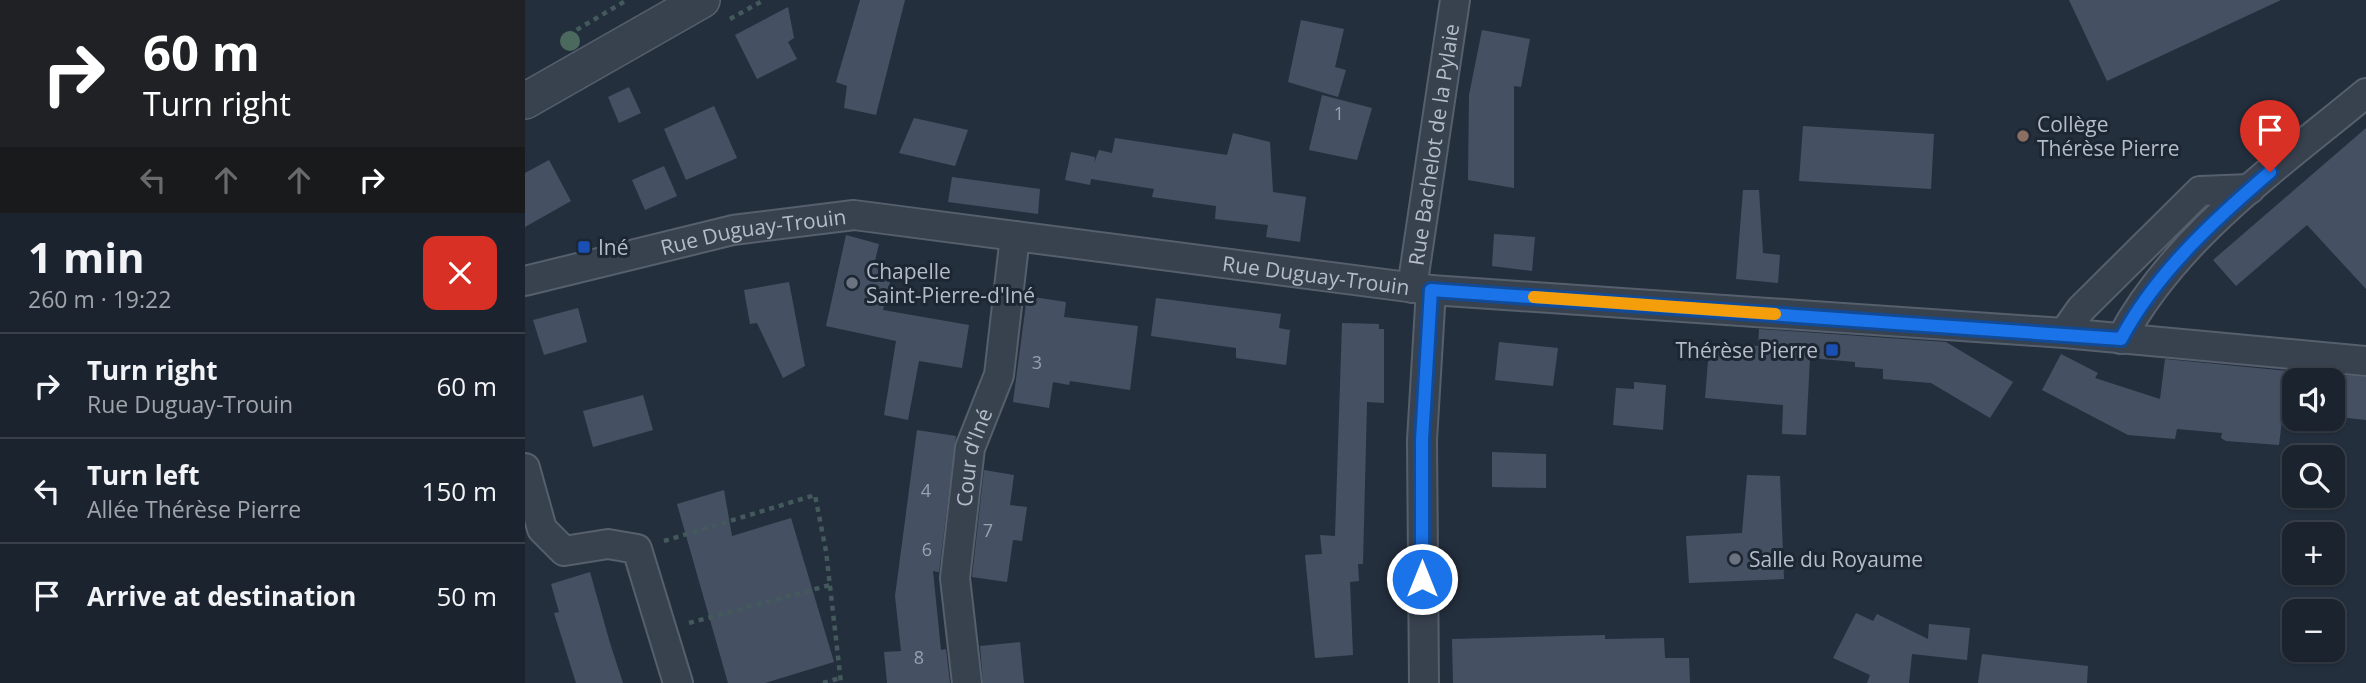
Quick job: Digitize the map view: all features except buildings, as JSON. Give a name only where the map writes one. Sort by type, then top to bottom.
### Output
[{"type":"street","points":[[525,101],[702,0]]},
{"type":"street","name":"Rue Bachelot de la Pylaie","points":[[1424,683],[1422,289],[1455,0]]},
{"type":"street","points":[[2121,339],[2136,311],[2179,258],[2250,189],[2366,93]]},
{"type":"street","points":[[2064,333],[2081,309],[2200,191],[2250,189]]},
{"type":"street","name":"Rue Duguay-Trouin","points":[[525,281],[733,230],[854,215],[1422,289],[2064,333],[2366,361]]},
{"type":"street","name":"Cour d'Iné","points":[[967,683],[955,578],[970,448],[999,375],[1015,236]]},
{"type":"street","points":[[525,468],[542,529],[564,551],[608,544],[637,549],[678,683]]},
{"type":"path","points":[[557,41],[627,0]]},
{"type":"path","points":[[637,549],[815,495],[830,585],[840,681],[823,683]]},
{"type":"path","points":[[661,631],[830,585]]},
{"type":"slow traffic","points":[[1534,297],[1775,314]]},
{"type":"place","name":"Collège Thérèse Pierre","points":[[2023,136]]},
{"type":"place","name":"Iné","points":[[584,247]]},
{"type":"place","name":"Chapelle Saint-Pierre-d'Iné","points":[[852,283]]},
{"type":"place","name":"Thérèse Pierre","points":[[1832,350]]},
{"type":"place","name":"Salle du Royaume","points":[[1735,559]]},
{"type":"route","points":[[1422,579],[1422,440],[1431,290],[2121,339],[2136,311],[2179,258],[2270,172]]}]
